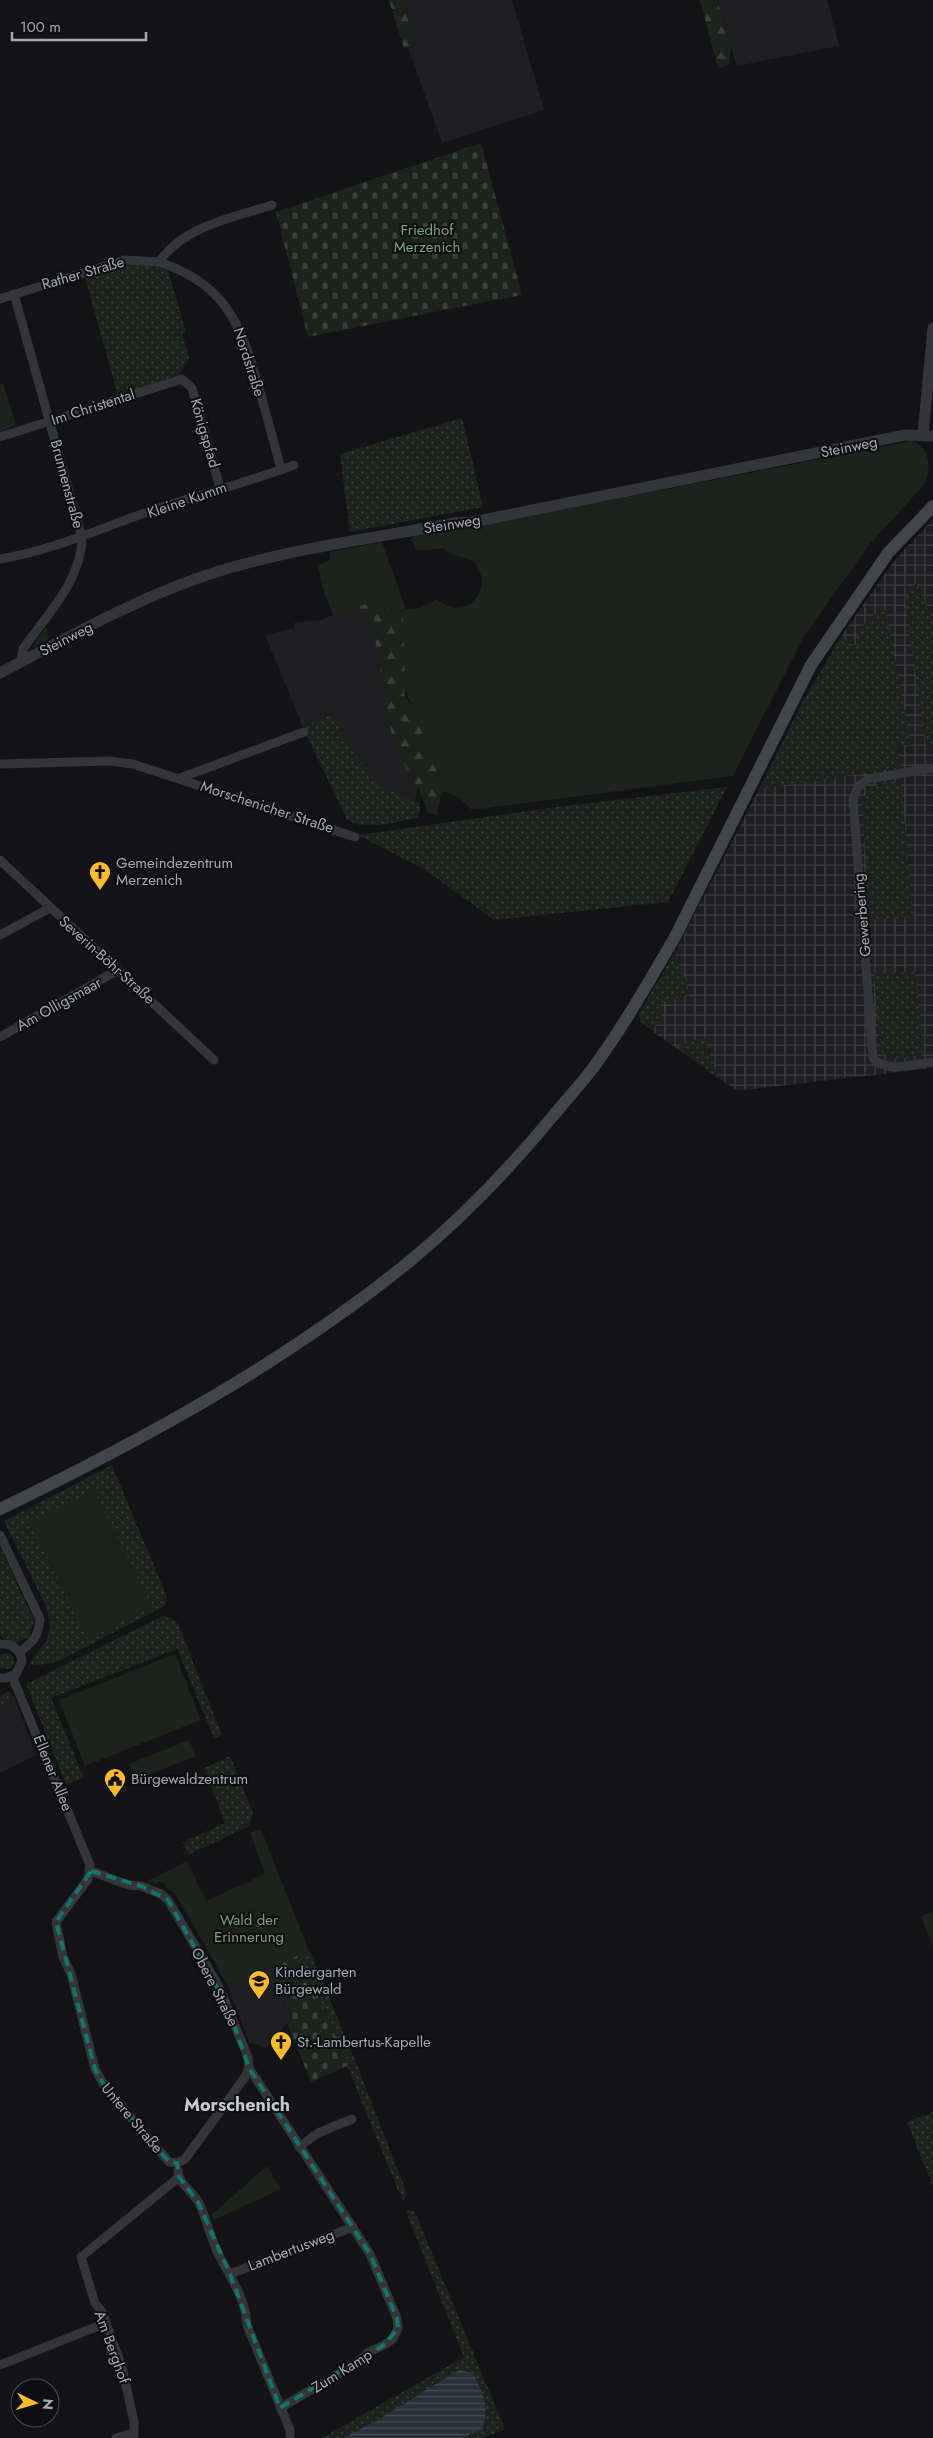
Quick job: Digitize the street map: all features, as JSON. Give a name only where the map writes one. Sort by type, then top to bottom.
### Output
[{"type":"main road","points":[[0,1509],[190,1410],[332,1320],[411,1260],[474,1202],[529,1145],[593,1068],[650,979],[679,928],[811,665],[888,553],[933,506]]},
{"type":"street","points":[[159,262],[172,247],[195,231],[272,205]]},
{"type":"street","name":"Rather Straße","points":[[0,299],[124,260],[159,262]]},
{"type":"street","name":"Nordstraße","points":[[159,262],[178,268],[203,282],[217,295],[236,321],[250,357],[281,470]]},
{"type":"street","name":"Brunnenstraße","points":[[14,294],[82,538],[80,557],[71,582],[23,649],[20,662]]},
{"type":"street","name":"Steinweg","points":[[0,673],[87,627],[146,600],[190,582],[248,563],[454,522],[474,522],[905,435],[928,435],[933,328]]},
{"type":"street","name":"Im Christental","points":[[0,438],[176,380],[186,381]]},
{"type":"street","name":"Königspfad","points":[[186,381],[192,388],[220,488]]},
{"type":"street","name":"Kleine Kumm","points":[[0,559],[40,552],[82,538],[153,510],[294,465]]},
{"type":"street","name":"Morschenicher Straße","points":[[180,778],[304,732]]},
{"type":"street","name":"Morschenicher Straße","points":[[0,764],[116,761],[133,764],[355,837]]},
{"type":"street","name":"Gewerbering","points":[[933,768],[868,779],[858,786],[853,799],[873,1058],[877,1064],[887,1068],[933,1062]]},
{"type":"street","name":"Severin-Böhr-Straße","points":[[0,860],[214,1060]]},
{"type":"street","points":[[0,935],[50,908]]},
{"type":"street","name":"Am Olligsmaar","points":[[0,1037],[118,970]]},
{"type":"street","points":[[0,1535],[40,1618],[39,1631],[32,1642],[19,1652]]},
{"type":"street","points":[[0,1644],[10,1644],[19,1652],[21,1666],[12,1676],[0,1678]]},
{"type":"street","name":"Ellener Allee","points":[[12,1676],[88,1858],[91,1871]]},
{"type":"street","name":"Obere Straße","points":[[91,1871],[128,1885],[141,1886],[161,1894],[168,1900],[218,1985],[248,2057],[249,2068],[370,2254],[397,2318],[398,2328]]},
{"type":"street","name":"Untere Straße","points":[[91,1871],[56,1922],[61,1948],[71,1974],[94,2069],[105,2087],[169,2162],[177,2163],[179,2176],[198,2202],[222,2261],[230,2274],[290,2430],[290,2438]]},
{"type":"street","points":[[177,2163],[185,2159],[245,2078],[249,2068]]},
{"type":"street","points":[[299,2146],[318,2133],[352,2119]]},
{"type":"street","name":"Am Berghof","points":[[134,2436],[134,2422],[126,2380],[106,2323],[95,2303],[81,2257],[179,2176]]},
{"type":"street","name":"Lambertusweg","points":[[230,2274],[353,2227]]},
{"type":"street","points":[[0,2365],[106,2323]]},
{"type":"street","name":"Zum Kamp","points":[[280,2408],[354,2365],[369,2352],[393,2339],[398,2328]]},
{"type":"street","points":[[116,2438],[134,2436]]},
{"type":"highlighted area","points":[[91,1871],[141,1886],[168,1900],[227,2005],[249,2068],[370,2254],[397,2318],[398,2328],[384,2345],[280,2408],[230,2274],[198,2202],[179,2177],[177,2163],[169,2162],[105,2087],[95,2069],[56,1922]]},
{"type":"shaded area","points":[[403,0],[512,0],[544,110],[442,143],[408,47],[415,45]]},
{"type":"shaded area","points":[[717,0],[827,0],[839,46],[737,66]]},
{"type":"shaded area","points":[[933,519],[933,1068],[736,1090],[718,1078],[704,1037],[675,1047],[652,1031],[662,1017],[659,1003],[690,994],[675,952],[759,789],[900,767],[895,726],[842,635],[894,561]]},
{"type":"shaded area","points":[[353,608],[370,618],[378,646],[394,740],[418,787],[415,801],[396,795],[384,788],[353,752],[331,714],[303,727],[265,635],[295,628],[294,623],[320,620]]},
{"type":"shaded area","points":[[15,1699],[36,1755],[0,1773],[0,1707]]},
{"type":"shaded area","name":"Kindergarten Bürgewald","points":[[272,1966],[292,2017],[266,2048],[249,2042],[227,1984]]},
{"type":"shaded area","points":[[459,2370],[473,2373],[483,2395],[486,2414],[482,2430],[461,2438],[343,2438],[376,2421]]},
{"type":"green space","points":[[389,0],[403,0],[415,45],[404,49]]},
{"type":"green space","points":[[700,0],[717,0],[731,48],[729,65],[718,68]]},
{"type":"green space","name":"Friedhof Merzenich","points":[[481,143],[522,295],[308,337],[276,212]]},
{"type":"green space","points":[[128,263],[144,264],[168,270],[186,332],[182,333],[189,358],[179,375],[118,395],[85,278]]},
{"type":"green space","points":[[3,383],[16,425],[0,431],[0,384]]},
{"type":"green space","points":[[462,418],[483,507],[350,532],[340,454]]},
{"type":"green space","points":[[912,441],[923,448],[928,459],[927,479],[924,485],[868,546],[804,636],[733,776],[472,810],[458,797],[445,791],[405,689],[403,611],[366,604],[334,617],[323,589],[318,565],[330,560],[330,552],[382,542],[406,609],[420,608],[436,599],[450,607],[459,608],[474,601],[481,587],[480,571],[475,563],[448,552],[445,548],[416,551],[412,539],[414,536],[473,527]]},
{"type":"green space","points":[[916,583],[933,621],[933,746],[926,746],[905,599]]},
{"type":"green space","points":[[366,604],[403,611],[420,609],[404,694],[409,703],[432,714],[430,733],[445,791],[441,794],[437,815],[427,812],[420,793],[393,739],[370,618],[353,608]]},
{"type":"green space","points":[[886,610],[911,745],[897,746],[900,767],[759,789],[804,699],[842,635],[849,646],[859,644],[856,637],[869,617]]},
{"type":"green space","points":[[46,627],[49,639],[33,648],[35,642]]},
{"type":"green space","points":[[331,714],[353,752],[384,788],[419,803],[420,811],[417,818],[380,825],[361,825],[346,818],[303,727]]},
{"type":"green space","points":[[901,781],[913,917],[870,920],[862,805],[864,797],[871,788],[876,785]]},
{"type":"green space","points":[[727,787],[668,902],[494,920],[425,870],[358,835],[556,807]]},
{"type":"green space","points":[[675,952],[690,994],[660,1003],[662,1017],[652,1031],[641,1022],[638,1015]]},
{"type":"green space","points":[[916,972],[923,1055],[894,1059],[880,1050],[874,973]]},
{"type":"green space","points":[[704,1037],[718,1078],[675,1047]]},
{"type":"green space","points":[[112,1465],[167,1597],[166,1605],[59,1661],[40,1665],[29,1664],[47,1640],[50,1628],[47,1608],[4,1521]]},
{"type":"green space","points":[[94,1490],[152,1607],[88,1639],[30,1522]]},
{"type":"green space","points":[[0,1547],[34,1621],[29,1637],[16,1643],[3,1638],[0,1634]]},
{"type":"green space","points":[[163,1616],[173,1619],[178,1624],[222,1735],[214,1738],[177,1649],[51,1698],[84,1778],[66,1784],[26,1684]]},
{"type":"green space","points":[[6,1653],[14,1661],[6,1669],[-2,1661]]},
{"type":"green space","points":[[175,1654],[201,1720],[85,1766],[59,1700]]},
{"type":"green space","points":[[10,1691],[15,1699],[0,1707],[0,1696]]},
{"type":"green space","points":[[189,1740],[196,1756],[135,1780],[129,1764]]},
{"type":"green space","points":[[230,1756],[253,1813],[249,1826],[188,1855],[183,1842],[225,1823],[204,1768]]},
{"type":"green space","name":"Wald der Erinnerung","points":[[261,1829],[309,1951],[227,1984],[174,1892],[165,1888],[166,1884],[158,1881],[157,1885],[147,1881],[187,1861],[206,1901],[265,1874],[250,1833]]},
{"type":"green space","points":[[933,1912],[933,1949],[921,1916]]},
{"type":"green space","points":[[310,1951],[353,2056],[345,2059],[301,1954]]},
{"type":"green space","points":[[301,1954],[345,2059],[353,2056],[356,2062],[311,2082],[287,2023],[292,2017],[272,1966]]},
{"type":"green space","points":[[356,2062],[407,2194],[403,2202],[347,2066]]},
{"type":"green space","points":[[933,2112],[933,2187],[907,2122]]},
{"type":"green space","points":[[267,2166],[281,2189],[214,2220],[211,2215]]},
{"type":"green space","points":[[405,2209],[414,2211],[417,2217],[505,2429],[483,2438],[322,2438],[464,2357]]},
{"type":"place","name":"Gemeindezentrum Merzenich","points":[[100,891]]},
{"type":"place","name":"Bürgewaldzentrum","points":[[115,1798]]},
{"type":"place","name":"Kindergarten Bürgewald","points":[[259,2000]]},
{"type":"place","name":"St.-Lambertus-Kapelle","points":[[281,2061]]},
{"type":"district","name":"Morschenich","points":[[237,2105]]}]
